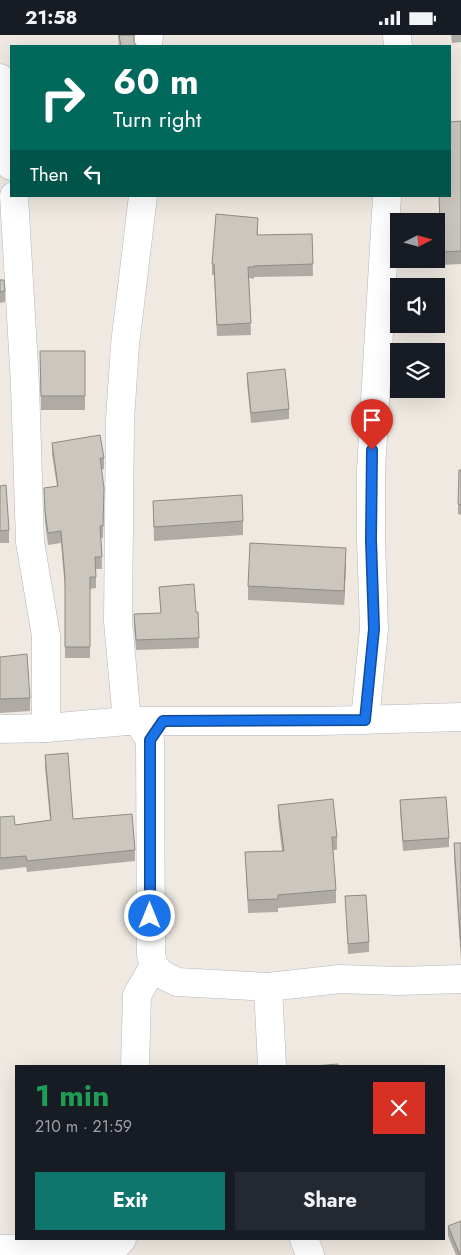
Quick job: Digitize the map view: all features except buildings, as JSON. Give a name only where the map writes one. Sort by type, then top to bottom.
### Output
[{"type":"street","points":[[0,78],[10,158]]},
{"type":"street","points":[[14,197],[25,394],[30,542],[46,636],[46,728]]},
{"type":"street","points":[[143,197],[125,345],[120,420],[118,621],[145,726],[151,955],[154,966],[161,974],[177,982],[268,987],[340,979],[398,981],[461,979]]},
{"type":"street","points":[[365,720],[374,629],[371,469],[387,197]]},
{"type":"street","points":[[0,729],[461,717]]},
{"type":"street","points":[[135,1065],[137,995],[154,966]]},
{"type":"street","points":[[268,987],[272,1065]]},
{"type":"street","points":[[0,1249],[29,1248],[104,1254],[112,1250],[121,1240]]},
{"type":"street","points":[[304,1240],[310,1255]]},
{"type":"route","points":[[150,916],[150,740],[163,721],[365,720],[374,629],[371,540],[372,450]]}]
